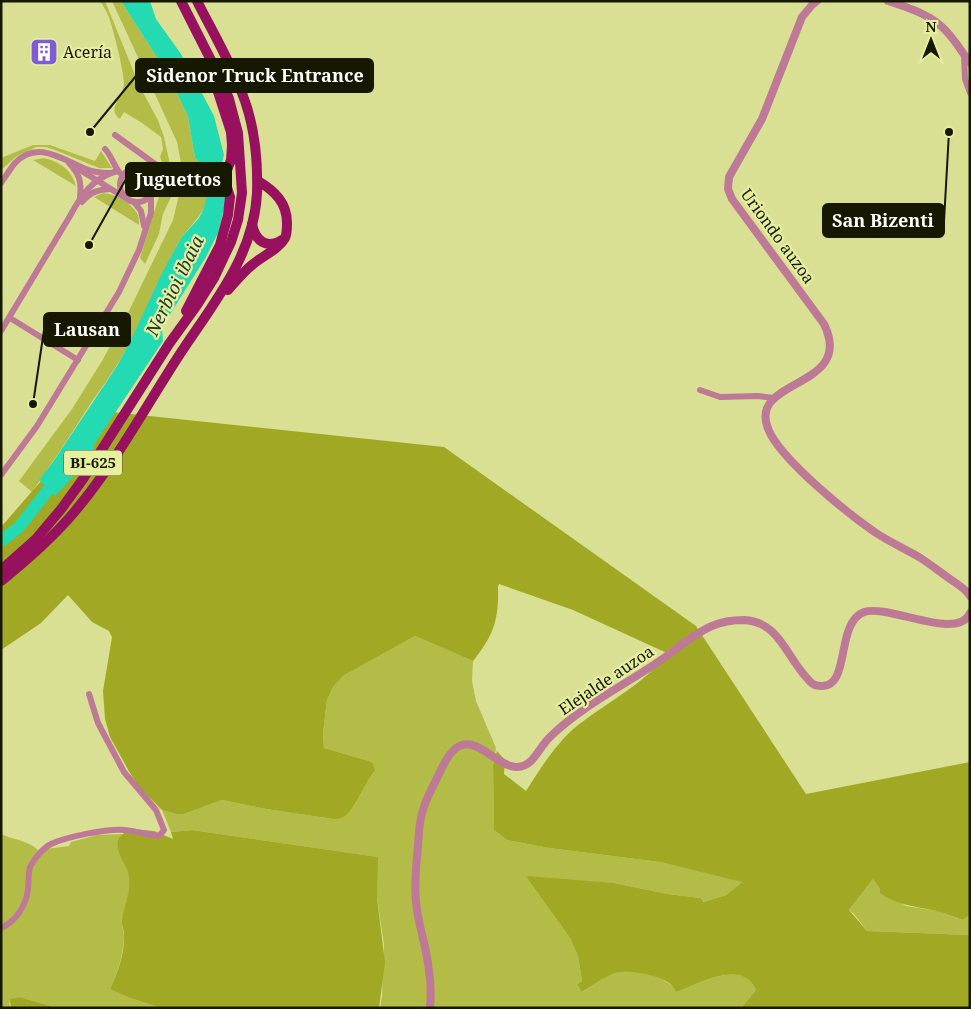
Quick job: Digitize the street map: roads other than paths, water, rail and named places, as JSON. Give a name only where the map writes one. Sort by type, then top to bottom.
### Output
[{"type":"main road","points":[[170,344],[220,245],[225,229],[230,197],[224,178],[230,160],[232,145],[228,123],[218,92],[194,39],[180,1]]},
{"type":"main road","name":"BI-625","points":[[1,570],[36,539],[62,508],[88,471],[197,305],[222,262],[233,235],[242,193],[240,149],[229,99],[180,1]]},
{"type":"main road","name":"BI-625","points":[[1,581],[40,548],[71,516],[93,488],[181,352],[209,313],[245,247],[252,224],[256,193],[255,148],[248,112],[235,76],[197,1]]},
{"type":"main road","points":[[224,178],[238,178]]},
{"type":"main road","points":[[209,313],[249,267],[277,247],[284,238],[287,229],[285,208],[277,195],[258,182]]},
{"type":"main road","points":[[252,224],[254,233],[261,242],[276,244],[284,238]]},
{"type":"street","name":"Uriondo auzoa","points":[[774,398],[779,393],[817,372],[827,360],[831,347],[829,334],[824,324],[732,199],[728,189],[729,178],[762,119],[802,17],[817,1]]},
{"type":"street","points":[[888,1],[924,15],[940,26],[970,63]]},
{"type":"street","points":[[964,56],[965,78],[970,93]]},
{"type":"street","points":[[115,135],[166,173],[173,176],[224,178]]},
{"type":"street","points":[[105,149],[111,156],[122,194],[125,197]]},
{"type":"street","points":[[1,183],[14,164],[26,155],[40,152],[49,152],[91,171],[117,173]]},
{"type":"street","points":[[67,160],[96,181],[134,202],[143,216],[144,232]]},
{"type":"street","points":[[67,160],[77,172],[80,182],[80,197]]},
{"type":"street","points":[[1,331],[80,197],[90,185],[117,173],[132,169],[166,173]]},
{"type":"street","points":[[1,475],[37,426],[120,292],[139,250],[151,213],[153,181],[148,172],[143,170]]},
{"type":"street","points":[[134,202],[144,200],[173,176]]},
{"type":"street","points":[[70,216],[90,193],[110,189]]},
{"type":"street","points":[[10,318],[78,360]]},
{"type":"street","points":[[700,390],[720,397],[758,396],[774,398],[767,411],[768,428],[782,450],[800,469],[840,505],[877,533],[920,558],[964,589],[970,596]]},
{"type":"street","name":"Elejalde auzoa","points":[[430,1008],[430,971],[416,903],[415,878],[420,821],[423,809],[445,762],[452,751],[458,746],[471,744],[479,746],[508,765],[516,766],[529,763],[550,737],[567,722],[617,687],[714,625],[743,620],[758,622],[768,626],[776,634],[797,668],[812,684],[827,686],[834,682],[838,675],[852,622],[865,612],[883,612],[942,624],[961,622],[970,613]]},
{"type":"street","points":[[1,928],[7,926],[18,915],[26,902],[30,868],[35,859],[49,845],[110,830],[126,830],[159,836],[164,830],[156,810],[124,772],[98,723],[89,694]]},
{"type":"water","points":[[121,1],[150,1],[156,19],[181,54],[214,116],[224,155],[219,167],[218,185],[223,190],[226,200],[218,233],[206,257],[162,327],[163,341],[95,443],[91,458],[55,496],[39,480],[117,366],[181,238],[199,218],[209,189],[206,169],[195,158],[188,116],[160,62]]},
{"type":"waterway","name":"Nerbioi ibaia","points":[[1,541],[19,527],[59,476]]},
{"type":"place","name":"Acería","points":[[44,52]]},
{"type":"place","name":"Sidenor Truck Entrance","points":[[90,132]]},
{"type":"place","name":"San Bizenti","points":[[949,132]]},
{"type":"place","name":"Juguettos","points":[[89,245]]},
{"type":"place","name":"Lausan","points":[[33,404]]}]
